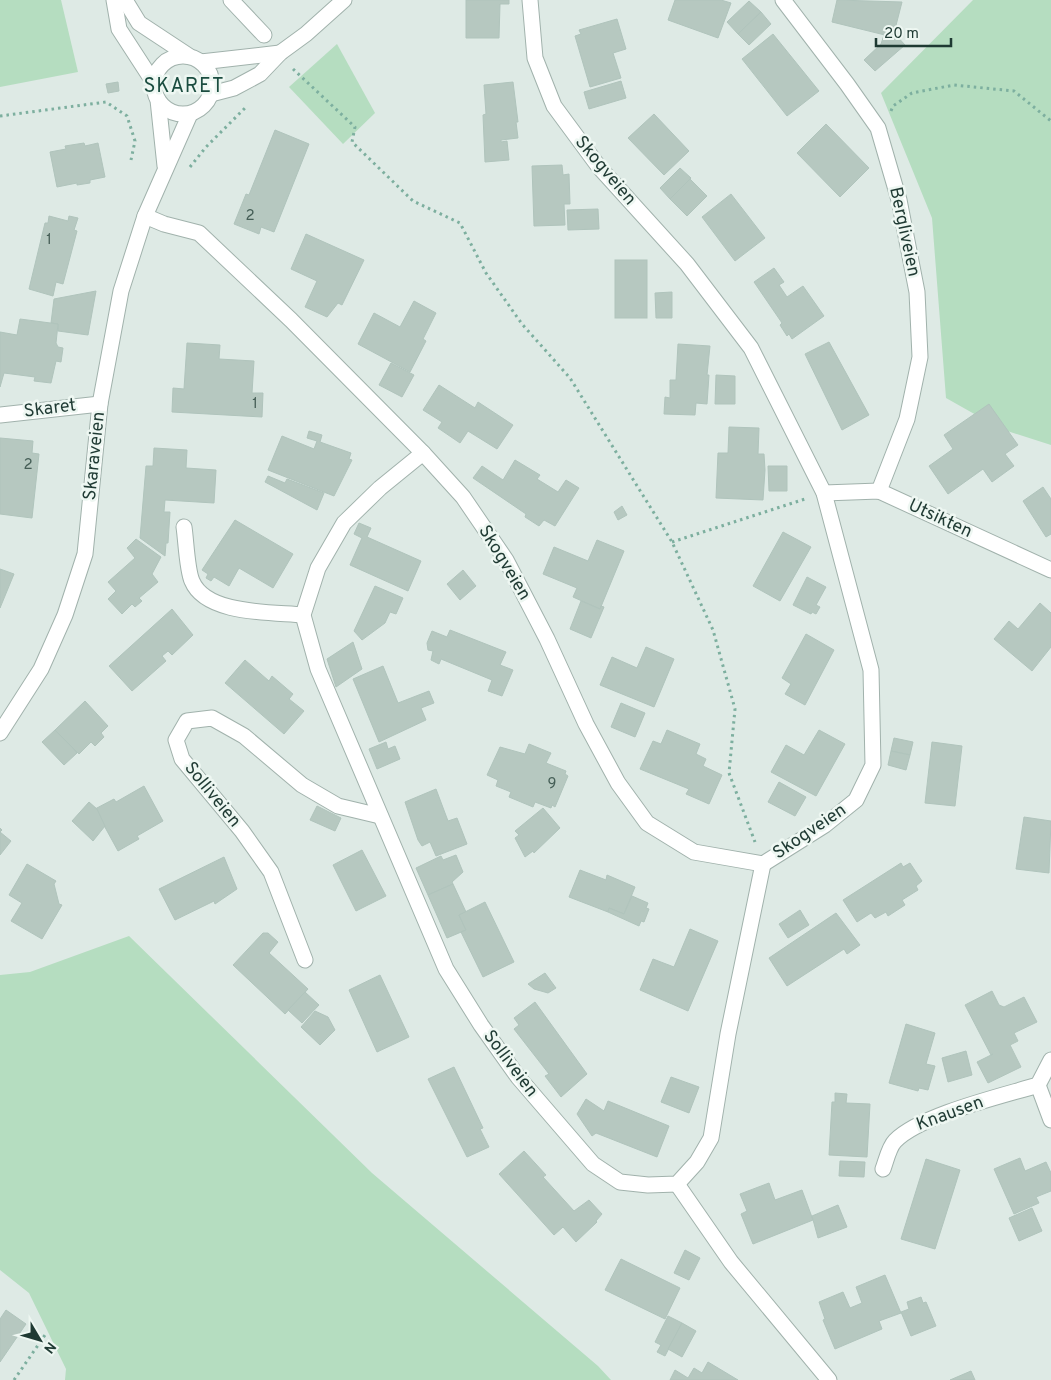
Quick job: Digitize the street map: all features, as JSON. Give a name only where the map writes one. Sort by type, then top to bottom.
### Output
[{"type":"street","points":[[114,0],[119,29],[154,83],[158,100],[175,114],[190,114],[204,105],[211,94],[212,82],[207,68],[139,24],[125,0]]},
{"type":"street","points":[[231,0],[264,35]]},
{"type":"street","points":[[211,94],[234,88],[260,74],[280,53],[306,34],[344,0]]},
{"type":"street","name":"Skogveien","points":[[145,216],[164,224],[199,233],[291,320],[463,497],[506,560],[547,640],[591,733],[618,782],[647,823],[694,852],[763,864],[825,825],[856,800],[873,765],[871,670],[824,493],[751,348],[687,264],[598,167],[554,106],[535,58],[530,0]]},
{"type":"street","name":"Bergliveien","points":[[783,0],[878,128],[899,200],[917,292],[920,357],[907,419],[880,491]]},
{"type":"street","points":[[154,83],[158,70],[168,60],[177,56],[195,59],[280,53]]},
{"type":"street","name":"Skaraveien","points":[[158,100],[165,168]]},
{"type":"street","name":"Skaraveien","points":[[0,733],[41,669],[65,615],[85,554],[100,404],[121,291],[145,216],[190,114]]},
{"type":"street","name":"Skaret","points":[[0,415],[100,404]]},
{"type":"street","points":[[184,527],[192,581],[207,600],[237,609],[302,615],[318,568],[344,523],[380,488],[423,454]]},
{"type":"street","name":"Utsikten","points":[[824,493],[880,491],[1051,570]]},
{"type":"street","name":"Solliveien","points":[[302,615],[318,669],[446,969],[518,1077],[557,1125],[600,1168],[620,1182],[648,1185],[677,1184]]},
{"type":"street","name":"Solliveien","points":[[305,960],[271,872],[242,831],[182,758],[176,740],[187,722],[212,718],[244,736],[302,785],[338,806],[380,816]]},
{"type":"street","points":[[763,864],[728,1034],[711,1138],[697,1162],[677,1184],[732,1262],[829,1380]]},
{"type":"street","points":[[1051,1060],[1038,1085],[1051,1120]]},
{"type":"street","name":"Knausen","points":[[883,1170],[893,1142],[909,1130],[963,1107],[1038,1085]]},
{"type":"path","points":[[286,74],[293,68],[354,126],[352,142],[413,200],[460,223],[486,273],[522,324],[570,378],[672,542],[713,630],[735,709],[729,774],[763,864]]},
{"type":"path","points":[[881,140],[892,106],[912,93],[954,85],[1014,91],[1051,121]]},
{"type":"path","points":[[188,170],[206,147],[252,101]]},
{"type":"path","points":[[0,116],[106,102],[127,116],[135,141],[131,160]]},
{"type":"path","points":[[672,542],[824,493]]},
{"type":"path","points":[[14,1380],[45,1336]]},
{"type":"green space","points":[[0,0],[61,0],[78,72],[0,87]]},
{"type":"green space","points":[[973,0],[1051,0],[1051,445],[1001,429],[946,398],[932,218],[881,93]]},
{"type":"green space","points":[[337,44],[375,113],[343,144],[289,87]]},
{"type":"green space","points":[[129,936],[372,1173],[598,1366],[611,1380],[65,1380],[66,1369],[29,1293],[0,1270],[0,975],[30,972]]},
{"type":"building","points":[[466,0],[509,0],[509,4],[500,4],[499,38],[466,38]]},
{"type":"building","points":[[675,0],[721,0],[731,3],[718,38],[668,20]]},
{"type":"building","points":[[837,0],[902,2],[893,37],[832,22]]},
{"type":"building","points":[[749,1],[761,12],[738,34],[727,22]]},
{"type":"building","points":[[761,12],[771,24],[749,45],[738,34]]},
{"type":"building","points":[[617,19],[626,49],[613,53],[621,78],[590,87],[575,36],[581,34],[579,30]]},
{"type":"building","points":[[894,33],[905,45],[875,71],[864,60],[881,44],[884,35],[893,37]]},
{"type":"building","points":[[773,34],[819,91],[787,116],[742,59]]},
{"type":"building","points":[[621,81],[626,98],[589,109],[584,92]]},
{"type":"building","points":[[118,82],[119,91],[108,93],[106,84]]},
{"type":"building","points":[[513,82],[518,138],[501,140],[501,142],[507,141],[509,160],[485,162],[483,115],[486,114],[484,85]]},
{"type":"building","points":[[654,114],[689,151],[664,175],[628,138]]},
{"type":"building","points":[[826,124],[869,168],[840,197],[797,153]]},
{"type":"building","points":[[275,130],[309,144],[274,232],[261,227],[259,234],[234,224],[246,194],[249,195]]},
{"type":"building","points":[[84,143],[85,146],[98,143],[105,177],[90,180],[90,183],[77,185],[77,183],[57,187],[50,152],[66,149],[65,146]]},
{"type":"building","points":[[562,165],[563,175],[569,174],[570,204],[564,204],[565,225],[534,226],[532,166]]},
{"type":"building","points":[[680,168],[691,178],[670,199],[660,188]]},
{"type":"building","points":[[690,179],[707,196],[687,216],[670,199]]},
{"type":"building","points":[[731,194],[765,238],[735,261],[702,217]]},
{"type":"building","points":[[598,209],[599,229],[568,230],[567,210]]},
{"type":"building","points":[[49,216],[68,221],[69,216],[78,218],[74,230],[77,231],[63,284],[56,282],[53,296],[29,289],[45,223],[48,223]]},
{"type":"building","points":[[306,234],[364,260],[342,305],[338,303],[327,317],[305,307],[317,281],[291,269]]},
{"type":"building","points":[[615,260],[647,260],[647,318],[615,318]]},
{"type":"building","points":[[774,268],[784,282],[779,285],[787,297],[803,286],[824,316],[792,339],[789,334],[787,336],[780,325],[782,323],[754,282]]},
{"type":"building","points":[[96,291],[88,335],[58,331],[58,324],[51,323],[54,299]]},
{"type":"building","points":[[672,292],[672,318],[656,318],[655,293]]},
{"type":"building","points":[[414,301],[436,313],[423,339],[426,341],[410,372],[358,344],[374,313],[400,327]]},
{"type":"building","points":[[20,319],[58,324],[56,343],[58,347],[63,348],[61,362],[56,361],[51,383],[34,381],[35,377],[4,373],[0,387],[0,332],[17,335]]},
{"type":"building","points":[[829,342],[869,415],[842,430],[805,354]]},
{"type":"building","points":[[187,343],[220,345],[219,359],[254,361],[252,393],[263,393],[262,417],[172,412],[173,388],[184,389]]},
{"type":"building","points":[[678,344],[710,346],[707,404],[696,403],[695,415],[664,414],[665,397],[670,398],[670,380],[676,380]]},
{"type":"building","points":[[391,363],[414,375],[402,397],[379,385]]},
{"type":"building","points":[[716,375],[735,376],[735,404],[715,404]]},
{"type":"building","points":[[439,385],[475,408],[478,402],[513,425],[497,449],[468,431],[460,443],[438,428],[442,422],[423,410]]},
{"type":"building","points":[[989,404],[1018,445],[1005,454],[1014,466],[992,482],[983,469],[948,494],[929,466],[953,449],[944,435]]},
{"type":"building","points":[[729,427],[759,428],[758,454],[764,454],[765,470],[763,500],[716,498],[718,453],[728,453]]},
{"type":"building","points":[[309,431],[322,435],[320,442],[351,453],[349,459],[352,460],[334,496],[268,470],[282,436],[314,449],[317,441],[307,438]]},
{"type":"building","points":[[0,438],[33,441],[32,453],[39,454],[32,518],[0,514]]},
{"type":"building","points":[[154,448],[187,450],[186,468],[216,470],[214,503],[165,500],[164,512],[170,512],[168,543],[166,543],[165,556],[140,538],[146,466],[153,466]]},
{"type":"building","points":[[515,460],[540,475],[537,479],[558,492],[566,480],[579,488],[555,526],[544,520],[539,526],[525,517],[526,514],[473,478],[482,466],[503,480]]},
{"type":"building","points":[[768,466],[787,466],[787,491],[769,491]]},
{"type":"building","points":[[268,476],[285,483],[287,479],[324,493],[317,510],[265,482]]},
{"type":"building","points":[[1043,487],[1051,499],[1051,534],[1046,537],[1023,501]]},
{"type":"building","points":[[622,506],[627,515],[618,520],[614,512]]},
{"type":"building","points":[[235,520],[293,554],[273,588],[239,568],[229,586],[214,577],[211,581],[206,578],[208,574],[202,570]]},
{"type":"building","points":[[359,523],[371,528],[367,537],[421,561],[408,591],[350,565],[362,538],[354,534]]},
{"type":"building","points":[[783,532],[811,547],[780,601],[753,586]]},
{"type":"building","points":[[136,539],[161,557],[152,574],[158,582],[139,598],[142,601],[135,607],[132,604],[122,614],[108,599],[116,591],[108,582],[135,558],[127,548]]},
{"type":"building","points":[[597,540],[624,551],[600,609],[573,597],[577,588],[543,574],[554,547],[588,561]]},
{"type":"building","points":[[0,569],[14,574],[0,608]]},
{"type":"building","points":[[463,570],[476,586],[460,600],[447,584]]},
{"type":"building","points":[[807,577],[826,587],[816,605],[820,607],[816,614],[812,612],[811,614],[793,605]]},
{"type":"building","points":[[375,586],[403,598],[396,614],[390,612],[385,623],[362,640],[354,631]]},
{"type":"building","points":[[581,601],[600,609],[601,606],[604,607],[591,638],[570,629]]},
{"type":"building","points":[[1040,603],[1051,613],[1051,647],[1032,671],[994,639],[1009,621],[1018,629]]},
{"type":"building","points":[[172,609],[193,635],[172,655],[168,651],[162,656],[166,661],[132,691],[109,666]]},
{"type":"building","points":[[450,630],[506,652],[500,665],[513,670],[502,696],[488,691],[492,680],[441,659],[439,664],[431,660],[433,651],[428,650],[427,643],[432,631],[447,637]]},
{"type":"building","points":[[806,634],[834,650],[805,705],[785,694],[791,684],[782,678]]},
{"type":"building","points":[[353,642],[362,669],[336,687],[327,659]]},
{"type":"building","points":[[646,647],[674,659],[654,707],[600,685],[612,657],[637,668]]},
{"type":"building","points":[[245,660],[269,681],[272,676],[293,694],[289,699],[304,711],[284,734],[225,683]]},
{"type":"building","points":[[383,666],[398,703],[429,691],[434,703],[421,708],[426,720],[379,742],[353,679]]},
{"type":"building","points":[[85,701],[108,726],[101,733],[104,737],[95,746],[91,742],[79,754],[55,730]]},
{"type":"building","points":[[621,703],[645,713],[635,737],[611,727]]},
{"type":"building","points":[[55,730],[77,753],[64,765],[42,742]]},
{"type":"building","points":[[667,730],[700,744],[696,754],[706,759],[703,766],[722,775],[709,804],[686,794],[689,789],[640,769],[653,741],[661,744]]},
{"type":"building","points":[[819,730],[845,744],[816,796],[771,772],[786,745],[804,755]]},
{"type":"building","points":[[894,738],[913,742],[910,755],[891,751]]},
{"type":"building","points":[[386,742],[388,749],[395,746],[400,759],[377,769],[369,749]]},
{"type":"building","points":[[932,742],[962,746],[955,806],[925,803]]},
{"type":"building","points":[[529,744],[551,753],[546,763],[566,771],[565,774],[568,776],[555,807],[552,805],[551,808],[535,802],[533,807],[509,797],[511,792],[496,786],[498,780],[487,775],[500,747],[525,754]]},
{"type":"building","points":[[891,751],[910,755],[906,770],[888,765]]},
{"type":"building","points":[[779,782],[806,797],[795,816],[768,802]]},
{"type":"building","points":[[144,786],[163,821],[137,836],[139,839],[118,851],[95,809],[114,799],[116,802]]},
{"type":"building","points":[[436,789],[448,821],[457,818],[467,844],[436,856],[430,842],[422,846],[418,840],[405,802]]},
{"type":"building","points":[[89,802],[97,809],[105,826],[93,841],[72,821]]},
{"type":"building","points":[[317,806],[341,818],[335,831],[310,820]]},
{"type":"building","points":[[543,808],[560,828],[534,853],[533,851],[525,857],[515,838],[519,835],[515,831]]},
{"type":"building","points":[[1024,817],[1051,821],[1049,873],[1016,869]]},
{"type":"building","points":[[0,832],[11,841],[0,855]]},
{"type":"building","points":[[362,850],[386,896],[356,911],[333,865]]},
{"type":"building","points":[[456,855],[463,872],[452,882],[453,884],[428,895],[416,868],[441,856],[443,860]]},
{"type":"building","points":[[224,857],[237,889],[215,904],[214,901],[175,920],[159,889]]},
{"type":"building","points":[[901,863],[903,867],[910,863],[922,881],[916,886],[918,890],[902,900],[905,905],[888,916],[886,912],[875,918],[871,913],[857,922],[843,900]]},
{"type":"building","points":[[27,864],[56,881],[54,884],[59,904],[62,905],[42,939],[11,921],[22,903],[9,895]]},
{"type":"building","points":[[580,870],[606,880],[607,875],[635,887],[624,914],[609,908],[608,912],[569,897]]},
{"type":"building","points":[[453,884],[466,912],[459,915],[466,930],[447,938],[428,895]]},
{"type":"building","points":[[632,896],[648,903],[646,908],[649,909],[644,922],[641,921],[639,926],[608,912],[609,908],[624,914]]},
{"type":"building","points":[[485,902],[514,962],[483,977],[461,932],[466,930],[459,915]]},
{"type":"building","points":[[800,910],[809,925],[788,938],[779,924]]},
{"type":"building","points":[[836,913],[860,945],[847,954],[844,949],[787,986],[769,958]]},
{"type":"building","points":[[690,929],[718,941],[688,1011],[640,990],[653,959],[674,967]]},
{"type":"building","points":[[263,933],[268,933],[278,942],[269,953],[308,989],[285,1014],[233,965]]},
{"type":"building","points":[[545,973],[556,988],[548,993],[534,989],[528,984]]},
{"type":"building","points":[[380,975],[409,1037],[377,1052],[349,990]]},
{"type":"building","points":[[992,991],[999,1005],[1004,1007],[1024,997],[1037,1022],[1014,1033],[1018,1041],[1010,1045],[1021,1067],[988,1083],[977,1062],[991,1055],[965,1005]]},
{"type":"building","points":[[305,992],[319,1005],[302,1023],[288,1010]]},
{"type":"building","points":[[535,1002],[587,1074],[561,1097],[545,1076],[549,1074],[514,1029],[519,1025],[514,1018]]},
{"type":"building","points":[[315,1011],[328,1017],[335,1030],[320,1045],[301,1027]]},
{"type":"building","points":[[906,1024],[935,1033],[926,1064],[935,1066],[928,1090],[919,1088],[918,1091],[889,1083]]},
{"type":"building","points":[[966,1051],[972,1075],[948,1082],[942,1058]]},
{"type":"building","points":[[454,1067],[483,1128],[480,1129],[489,1147],[467,1157],[428,1079]]},
{"type":"building","points":[[671,1077],[699,1087],[689,1113],[661,1102]]},
{"type":"building","points":[[835,1093],[847,1094],[846,1103],[870,1104],[867,1157],[829,1155],[832,1102],[835,1102]]},
{"type":"building","points":[[586,1099],[604,1111],[608,1101],[669,1126],[657,1157],[596,1133],[592,1136],[577,1114]]},
{"type":"building","points":[[524,1151],[546,1175],[543,1177],[574,1211],[589,1200],[602,1214],[597,1222],[576,1242],[563,1227],[554,1235],[499,1174]]},
{"type":"building","points":[[1020,1158],[1025,1171],[1046,1162],[1051,1173],[1051,1191],[1036,1197],[1039,1203],[1014,1214],[994,1169]]},
{"type":"building","points":[[926,1159],[960,1170],[935,1249],[901,1239]]},
{"type":"building","points":[[840,1161],[865,1162],[864,1177],[839,1176]]},
{"type":"building","points":[[769,1183],[775,1200],[802,1190],[813,1220],[753,1244],[741,1214],[747,1211],[740,1194]]},
{"type":"building","points":[[838,1205],[847,1227],[818,1238],[812,1216]]},
{"type":"building","points":[[1032,1208],[1042,1231],[1019,1241],[1009,1218]]},
{"type":"building","points":[[685,1250],[700,1258],[689,1280],[674,1273]]},
{"type":"building","points":[[621,1259],[680,1288],[665,1319],[605,1290]]},
{"type":"building","points":[[885,1275],[901,1313],[879,1321],[882,1329],[835,1349],[823,1320],[825,1319],[819,1302],[843,1292],[850,1308],[862,1303],[856,1287]]},
{"type":"building","points":[[921,1297],[923,1303],[926,1302],[936,1326],[911,1336],[901,1312],[909,1309],[907,1302]]},
{"type":"building","points":[[6,1310],[26,1324],[0,1362],[0,1319]]},
{"type":"building","points":[[668,1316],[682,1323],[665,1356],[657,1352],[661,1345],[655,1342]]},
{"type":"building","points":[[682,1323],[696,1331],[682,1357],[668,1349]]},
{"type":"building","points":[[708,1362],[738,1380],[670,1380],[675,1370],[688,1378],[694,1368],[702,1373]]},
{"type":"building","points":[[971,1371],[975,1380],[950,1380]]},
{"type":"district","name":"SKARET","points":[[184,87]]}]
